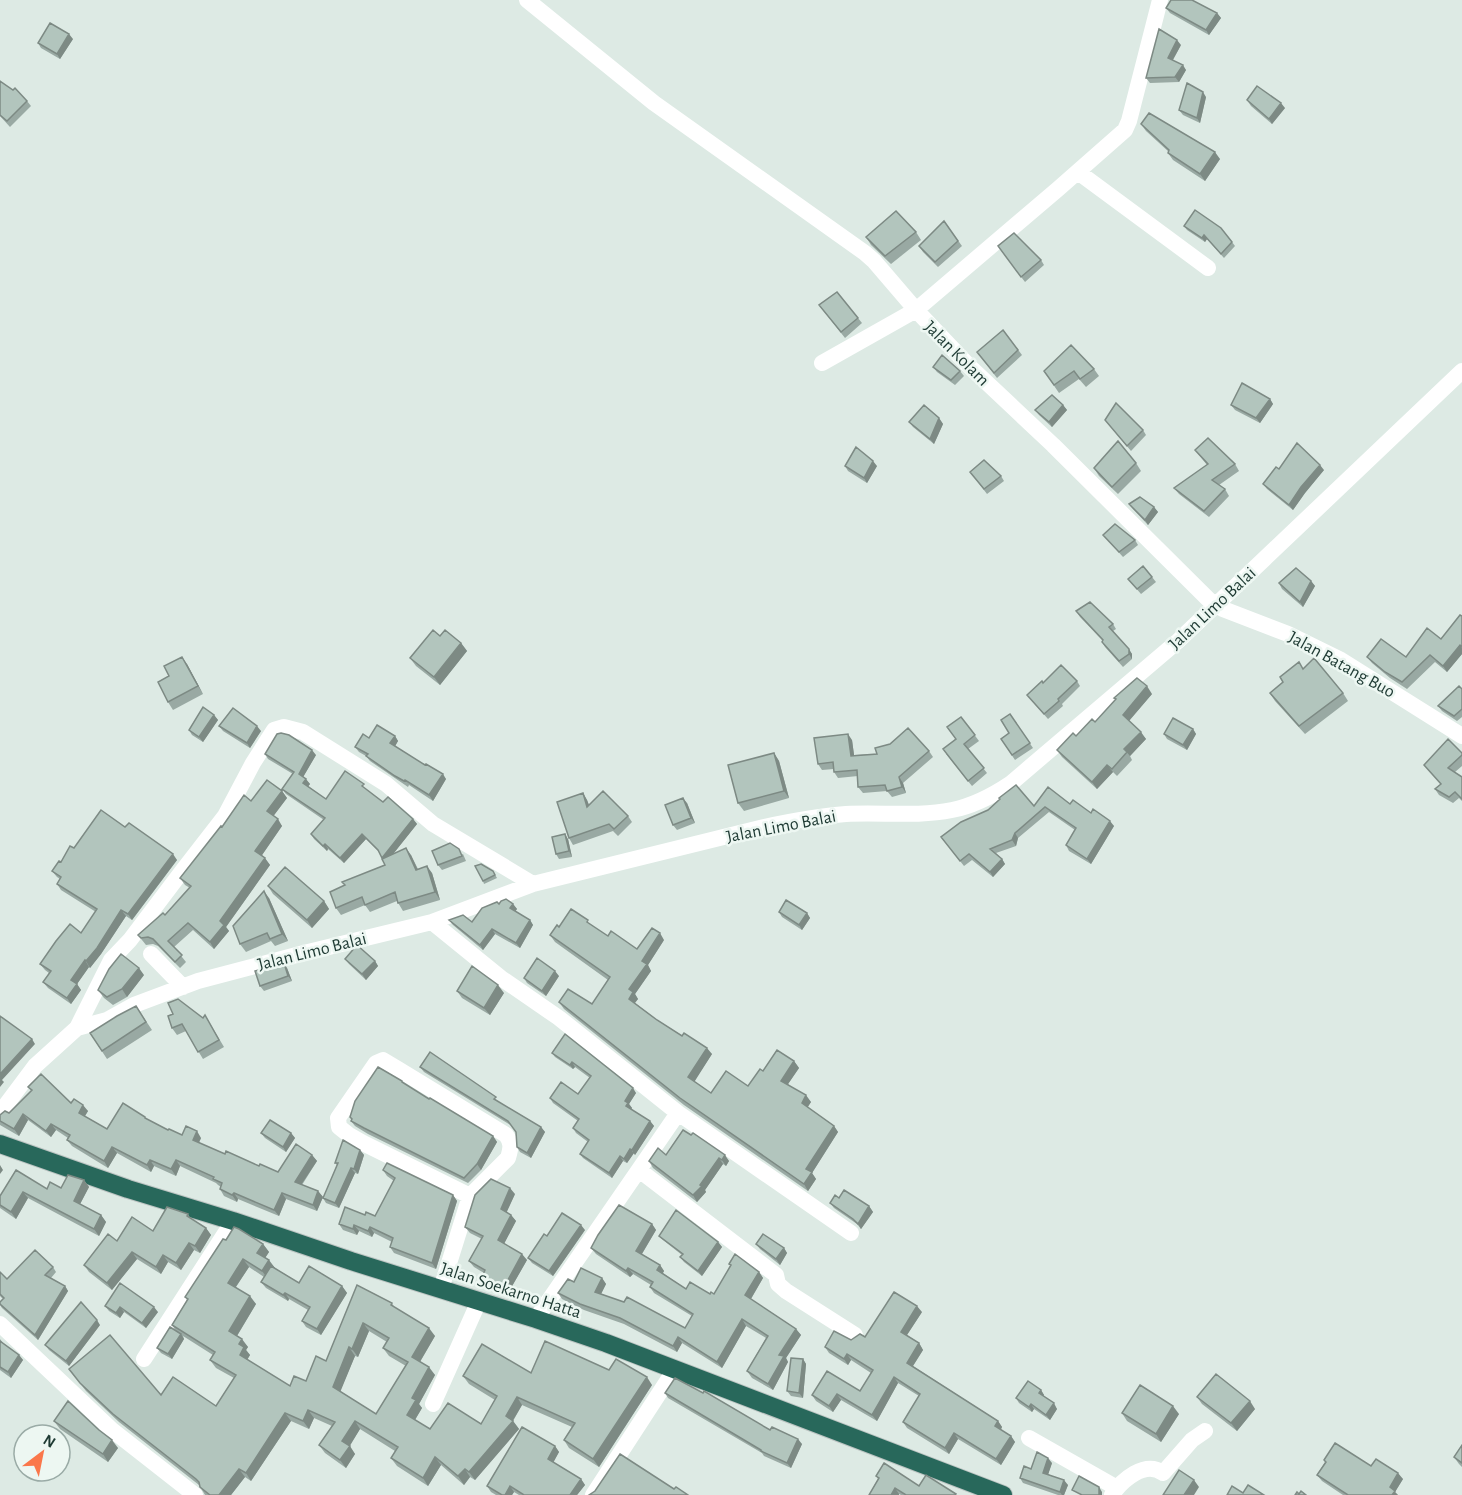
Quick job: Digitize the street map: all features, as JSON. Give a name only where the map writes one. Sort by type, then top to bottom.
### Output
[{"type":"highway","name":"Jalan Soekarno Hatta","points":[[0,1144],[128,1189],[606,1343],[1003,1495]]},
{"type":"street","points":[[527,0],[654,103],[854,244],[874,261],[916,310],[822,363]]},
{"type":"street","name":"Jalan Kolam","points":[[1160,0],[1127,126],[1121,134],[916,310],[968,365],[1216,605]]},
{"type":"street","points":[[1078,172],[1208,268]]},
{"type":"street","name":"Jalan Limo Balai","points":[[0,1113],[35,1066],[77,1028],[107,1020],[134,1005],[198,981],[432,922],[533,884],[796,820],[847,814],[935,813],[974,804],[993,795],[1010,784],[1178,641],[1462,370]]},
{"type":"street","name":"Jalan Batang Buo","points":[[1216,605],[1288,634],[1341,660],[1462,736]]},
{"type":"street","points":[[77,1028],[111,960],[130,940],[225,816],[253,763],[274,730],[284,727],[303,732],[386,784],[433,824],[533,884]]},
{"type":"street","points":[[432,922],[501,978],[559,1018],[678,1113],[851,1233]]},
{"type":"street","points":[[151,954],[183,987]]},
{"type":"street","points":[[441,1289],[470,1196],[508,1158],[510,1141],[506,1135],[383,1060],[376,1063],[338,1118],[339,1127],[363,1143],[470,1196]]},
{"type":"street","points":[[536,1319],[678,1113]]},
{"type":"street","points":[[639,1170],[776,1275],[778,1284],[786,1291],[855,1335]]},
{"type":"street","points":[[144,1359],[232,1221]]},
{"type":"street","points":[[434,1404],[479,1301]]},
{"type":"street","points":[[0,1324],[112,1431],[195,1495]]},
{"type":"street","points":[[593,1495],[675,1369]]},
{"type":"street","points":[[1029,1438],[1115,1492],[1136,1471],[1151,1469],[1163,1473],[1192,1440],[1205,1431]]},
{"type":"building","points":[[1171,0],[1192,0],[1217,13],[1206,30],[1166,8]]},
{"type":"building","points":[[50,23],[69,34],[57,54],[38,43]]},
{"type":"building","points":[[1159,29],[1177,40],[1168,58],[1183,65],[1175,77],[1146,78]]},
{"type":"building","points":[[0,81],[13,90],[15,88],[27,101],[7,121],[0,115]]},
{"type":"building","points":[[1187,83],[1203,92],[1197,118],[1179,110]]},
{"type":"building","points":[[1257,86],[1281,103],[1269,119],[1247,100]]},
{"type":"building","points":[[1149,113],[1215,152],[1200,174],[1168,153],[1169,150],[1141,124]]},
{"type":"building","points":[[1195,210],[1221,228],[1232,242],[1221,254],[1204,235],[1202,238],[1184,226]]},
{"type":"building","points":[[896,211],[916,232],[885,256],[866,237]]},
{"type":"building","points":[[944,221],[958,241],[935,262],[919,246]]},
{"type":"building","points":[[1014,233],[1041,260],[1021,277],[998,246]]},
{"type":"building","points":[[837,292],[858,318],[841,332],[819,305]]},
{"type":"building","points":[[1003,330],[1018,350],[994,373],[977,352]]},
{"type":"building","points":[[1071,345],[1094,369],[1080,379],[1074,371],[1054,385],[1044,371]]},
{"type":"building","points":[[942,355],[960,371],[951,380],[933,367]]},
{"type":"building","points":[[1242,383],[1270,399],[1256,418],[1231,405]]},
{"type":"building","points":[[1052,395],[1063,405],[1049,422],[1035,410]]},
{"type":"building","points":[[1116,403],[1143,430],[1127,446],[1105,420]]},
{"type":"building","points":[[924,405],[939,418],[930,439],[909,422]]},
{"type":"building","points":[[1208,438],[1235,464],[1212,480],[1225,489],[1204,511],[1174,488],[1208,464],[1195,450]]},
{"type":"building","points":[[1118,441],[1136,463],[1112,487],[1094,468]]},
{"type":"building","points":[[1297,443],[1320,465],[1289,505],[1263,484],[1276,467],[1279,469]]},
{"type":"building","points":[[856,447],[873,461],[864,478],[845,466]]},
{"type":"building","points":[[984,460],[1001,476],[984,489],[970,472]]},
{"type":"building","points":[[1140,497],[1154,507],[1145,520],[1129,504]]},
{"type":"building","points":[[1115,524],[1135,540],[1119,552],[1103,535]]},
{"type":"building","points":[[1143,566],[1152,577],[1137,589],[1128,579]]},
{"type":"building","points":[[1296,568],[1311,581],[1300,602],[1279,583]]},
{"type":"building","points":[[1090,602],[1113,624],[1109,627],[1129,649],[1129,654],[1119,661],[1076,611]]},
{"type":"building","points":[[1460,615],[1462,616],[1462,647],[1460,645],[1443,666],[1430,655],[1402,682],[1367,657],[1381,639],[1406,657],[1427,628],[1441,639]]},
{"type":"building","points":[[433,630],[440,636],[445,630],[461,643],[434,677],[410,658]]},
{"type":"building","points":[[182,657],[198,686],[168,702],[158,682],[169,676],[164,666]]},
{"type":"building","points":[[1314,658],[1343,693],[1299,726],[1270,693],[1283,682],[1280,677],[1299,662],[1303,669]]},
{"type":"building","points":[[1061,665],[1077,681],[1044,714],[1027,695]]},
{"type":"building","points":[[1137,678],[1147,686],[1123,715],[1141,732],[1124,749],[1127,752],[1112,769],[1107,765],[1092,782],[1057,750],[1073,733],[1076,736],[1092,719],[1095,722],[1116,699],[1114,698]]},
{"type":"building","points":[[1459,686],[1462,689],[1462,709],[1454,716],[1438,706]]},
{"type":"building","points":[[203,707],[214,715],[199,737],[189,730]]},
{"type":"building","points":[[233,708],[257,726],[247,743],[219,726]]},
{"type":"building","points":[[1010,714],[1030,743],[1012,755],[1001,739],[1009,733],[1001,720]]},
{"type":"building","points":[[961,717],[975,735],[964,744],[984,768],[968,781],[943,749],[956,739],[947,727]]},
{"type":"building","points":[[1173,718],[1193,729],[1183,745],[1164,734]]},
{"type":"building","points":[[377,725],[395,736],[390,743],[443,774],[429,795],[395,776],[366,756],[368,754],[355,747],[363,734],[369,738]]},
{"type":"building","points":[[908,728],[929,751],[899,777],[902,787],[887,791],[885,785],[858,787],[857,770],[834,772],[833,762],[818,764],[814,738],[848,734],[851,756],[877,754],[875,748],[890,744]]},
{"type":"building","points":[[277,734],[289,735],[312,750],[299,774],[306,779],[303,783],[326,799],[345,771],[364,784],[362,786],[383,802],[388,797],[413,819],[382,858],[378,850],[362,834],[340,858],[311,834],[325,818],[282,789],[294,772],[265,754]]},
{"type":"building","points":[[1448,739],[1462,753],[1448,768],[1462,777],[1462,799],[1455,792],[1449,797],[1435,789],[1441,784],[1424,765]]},
{"type":"building","points":[[774,753],[784,791],[738,803],[728,765]]},
{"type":"building","points":[[267,780],[282,791],[267,811],[278,819],[255,851],[265,858],[220,921],[224,925],[210,942],[188,923],[168,941],[182,955],[175,962],[153,939],[141,938],[138,935],[163,913],[165,915],[191,886],[180,878],[222,827],[244,795],[251,801]]},
{"type":"building","points":[[1016,785],[1034,806],[1048,787],[1070,804],[1073,800],[1091,813],[1093,809],[1110,821],[1087,859],[1066,845],[1076,828],[1045,807],[1015,833],[1012,840],[990,849],[1002,859],[990,872],[969,854],[960,861],[941,837],[961,822],[988,810]]},
{"type":"building","points":[[603,791],[628,816],[614,829],[609,824],[569,838],[557,802],[583,793],[587,807]]},
{"type":"building","points":[[683,798],[691,818],[673,825],[665,805]]},
{"type":"building","points":[[101,810],[125,827],[129,823],[173,854],[128,914],[121,910],[97,948],[71,980],[77,984],[67,998],[43,982],[51,971],[40,964],[70,924],[81,933],[97,909],[57,884],[61,877],[52,871],[59,861],[61,862],[70,846],[74,848]]},
{"type":"building","points":[[565,834],[569,851],[556,854],[552,837]]},
{"type":"building","points":[[450,843],[459,849],[462,856],[438,865],[432,851]]},
{"type":"building","points":[[406,848],[416,870],[427,866],[435,892],[398,903],[395,892],[365,905],[362,897],[336,908],[330,892],[345,885],[342,882],[385,865],[382,859]]},
{"type":"building","points":[[481,864],[493,871],[495,875],[483,881],[475,866]]},
{"type":"building","points":[[285,867],[324,901],[307,920],[268,886]]},
{"type":"building","points":[[264,891],[282,934],[270,939],[267,933],[240,944],[233,926]]},
{"type":"building","points":[[506,899],[513,904],[510,908],[530,920],[516,943],[492,929],[480,945],[449,920],[463,915],[472,922],[482,908],[497,902],[499,904]]},
{"type":"building","points":[[786,900],[807,913],[799,925],[779,912]]},
{"type":"building","points":[[571,909],[608,936],[611,931],[637,949],[652,928],[660,933],[642,961],[647,964],[629,989],[633,992],[629,999],[682,1036],[684,1033],[707,1048],[688,1077],[711,1093],[726,1071],[748,1086],[760,1069],[763,1071],[777,1050],[794,1061],[781,1081],[806,1095],[802,1103],[834,1126],[806,1169],[812,1172],[804,1184],[680,1098],[559,1002],[568,989],[592,1004],[610,977],[550,935],[557,925],[559,927]]},
{"type":"building","points":[[357,945],[375,961],[362,974],[345,959]]},
{"type":"building","points":[[121,954],[139,968],[122,989],[107,997],[98,990],[109,969]]},
{"type":"building","points":[[537,958],[555,971],[542,991],[524,978]]},
{"type":"building","points":[[284,963],[288,976],[260,986],[255,971]]},
{"type":"building","points":[[472,966],[498,985],[484,1008],[457,991]]},
{"type":"building","points":[[178,999],[203,1018],[205,1015],[219,1040],[198,1052],[182,1024],[172,1028],[168,1016],[173,1014],[168,1003]]},
{"type":"building","points":[[136,1006],[146,1022],[102,1051],[90,1033]]},
{"type":"building","points":[[0,1016],[32,1039],[0,1074]]},
{"type":"building","points":[[565,1034],[633,1088],[625,1101],[628,1103],[626,1106],[650,1121],[632,1150],[630,1149],[624,1159],[620,1156],[609,1173],[580,1154],[589,1140],[573,1128],[579,1119],[550,1098],[561,1082],[578,1094],[591,1076],[572,1062],[570,1065],[552,1053]]},
{"type":"building","points":[[430,1052],[496,1097],[494,1099],[541,1127],[527,1153],[517,1147],[516,1132],[508,1121],[420,1067]]},
{"type":"building","points":[[378,1067],[493,1136],[477,1164],[464,1178],[351,1121],[355,1101]]},
{"type":"building","points":[[41,1074],[71,1103],[74,1099],[83,1105],[79,1113],[107,1129],[123,1103],[168,1130],[182,1135],[186,1126],[197,1131],[193,1140],[225,1154],[226,1151],[278,1172],[296,1144],[312,1155],[295,1182],[318,1191],[313,1205],[282,1193],[274,1210],[220,1189],[222,1183],[213,1179],[214,1177],[176,1160],[171,1169],[150,1160],[147,1165],[112,1147],[104,1161],[67,1140],[70,1135],[51,1124],[46,1131],[23,1114],[14,1129],[0,1121],[0,1115],[5,1111],[9,1113],[32,1090],[28,1087]]},
{"type":"building","points":[[270,1120],[291,1133],[283,1147],[261,1133]]},
{"type":"building","points":[[683,1130],[691,1135],[693,1133],[725,1155],[722,1160],[719,1158],[700,1185],[702,1186],[693,1195],[649,1161],[658,1148],[666,1155]]},
{"type":"building","points":[[343,1140],[360,1150],[354,1169],[351,1168],[335,1203],[323,1198],[338,1163],[335,1163]]},
{"type":"building","points":[[387,1163],[453,1195],[432,1263],[390,1247],[393,1238],[370,1227],[368,1231],[354,1225],[353,1229],[339,1224],[345,1207],[365,1215],[366,1212],[375,1216],[395,1178],[383,1170]]},
{"type":"building","points":[[16,1170],[47,1189],[50,1182],[61,1188],[68,1175],[84,1180],[74,1201],[101,1215],[94,1229],[23,1192],[11,1212],[0,1205],[0,1196]]},
{"type":"building","points":[[491,1179],[510,1188],[501,1209],[511,1215],[498,1240],[522,1254],[503,1289],[482,1277],[485,1270],[469,1261],[483,1236],[465,1227],[475,1195]]},
{"type":"building","points":[[844,1190],[869,1206],[858,1224],[830,1203],[835,1195],[839,1198]]},
{"type":"building","points":[[619,1205],[652,1224],[636,1251],[660,1265],[657,1270],[686,1289],[690,1282],[714,1294],[735,1254],[759,1272],[745,1295],[796,1329],[779,1355],[784,1356],[768,1384],[747,1371],[768,1336],[742,1319],[717,1362],[678,1337],[673,1346],[620,1318],[580,1304],[558,1293],[568,1279],[574,1282],[581,1268],[602,1278],[595,1292],[624,1302],[627,1297],[685,1328],[693,1314],[650,1287],[653,1282],[628,1268],[626,1271],[591,1248]]},
{"type":"building","points":[[167,1207],[188,1214],[187,1216],[206,1228],[195,1246],[189,1243],[176,1263],[163,1255],[156,1267],[132,1252],[107,1283],[84,1265],[108,1234],[117,1241],[132,1217],[153,1231]]},
{"type":"building","points":[[676,1210],[718,1242],[698,1271],[680,1257],[683,1254],[659,1236]]},
{"type":"building","points":[[562,1213],[581,1225],[549,1271],[528,1258],[544,1234],[547,1236]]},
{"type":"building","points":[[234,1227],[239,1229],[263,1244],[257,1253],[269,1260],[262,1271],[243,1259],[228,1283],[250,1296],[229,1331],[242,1339],[239,1344],[244,1347],[240,1355],[290,1386],[294,1376],[306,1381],[316,1356],[326,1361],[357,1285],[392,1303],[391,1305],[429,1328],[412,1357],[429,1367],[412,1398],[416,1400],[407,1415],[430,1429],[448,1403],[481,1424],[497,1396],[463,1376],[482,1344],[531,1373],[545,1341],[609,1370],[616,1359],[647,1377],[593,1459],[564,1440],[575,1423],[517,1397],[506,1416],[513,1421],[469,1472],[465,1469],[458,1476],[435,1457],[423,1478],[391,1458],[398,1447],[355,1421],[342,1441],[350,1446],[340,1460],[319,1445],[335,1422],[308,1410],[303,1421],[285,1413],[246,1473],[239,1469],[219,1495],[210,1495],[200,1487],[196,1479],[113,1414],[80,1383],[69,1369],[110,1335],[161,1395],[173,1377],[216,1406],[236,1375],[210,1360],[215,1352],[172,1325],[188,1299],[185,1297],[223,1239],[226,1240]],"holes":[[[363,1323],[389,1338],[383,1348],[408,1362],[376,1414],[333,1387],[349,1347],[352,1349]]]},
{"type":"building","points":[[763,1234],[784,1248],[776,1259],[756,1244]]},
{"type":"building","points":[[35,1250],[53,1267],[45,1275],[65,1286],[35,1335],[0,1304],[4,1298],[0,1294],[0,1272],[7,1279]]},
{"type":"building","points":[[271,1266],[299,1283],[309,1266],[342,1286],[317,1329],[302,1321],[310,1307],[261,1282]]},
{"type":"building","points":[[120,1283],[154,1307],[142,1323],[120,1307],[116,1313],[105,1306]]},
{"type":"building","points":[[894,1292],[917,1306],[901,1332],[919,1343],[907,1363],[998,1421],[995,1426],[1011,1436],[996,1459],[954,1433],[945,1448],[903,1422],[920,1394],[894,1377],[872,1415],[837,1394],[829,1406],[812,1395],[827,1371],[860,1391],[873,1370],[847,1354],[844,1359],[825,1347],[834,1331],[851,1340],[860,1334],[865,1337]]},
{"type":"building","points":[[81,1302],[97,1320],[66,1361],[45,1345]]},
{"type":"building","points":[[170,1327],[181,1334],[168,1354],[157,1348]]},
{"type":"building","points":[[0,1341],[19,1355],[8,1372],[0,1367]]},
{"type":"building","points":[[791,1358],[803,1359],[799,1393],[787,1391]]},
{"type":"building","points":[[1216,1374],[1250,1401],[1231,1423],[1197,1397]]},
{"type":"building","points":[[675,1378],[703,1393],[704,1391],[770,1430],[772,1427],[798,1439],[787,1463],[761,1451],[665,1393]]},
{"type":"building","points":[[1028,1381],[1041,1390],[1039,1393],[1054,1403],[1046,1415],[1031,1404],[1029,1407],[1016,1398]]},
{"type":"building","points":[[1140,1385],[1173,1406],[1156,1434],[1122,1413]]},
{"type":"building","points":[[68,1401],[112,1440],[103,1454],[72,1433],[72,1423],[54,1421]]},
{"type":"building","points":[[522,1427],[555,1446],[548,1459],[581,1479],[570,1495],[524,1495],[510,1486],[505,1495],[502,1495],[487,1486]]},
{"type":"building","points":[[1335,1443],[1371,1466],[1376,1459],[1398,1473],[1390,1487],[1395,1491],[1392,1495],[1348,1495],[1317,1475]]},
{"type":"building","points":[[1462,1445],[1462,1463],[1454,1457]]},
{"type":"building","points":[[1037,1452],[1048,1458],[1043,1473],[1064,1480],[1060,1492],[1020,1478],[1024,1466],[1031,1469]]},
{"type":"building","points":[[620,1454],[674,1489],[676,1487],[688,1495],[589,1495],[595,1491]]},
{"type":"building","points":[[884,1463],[919,1486],[926,1475],[956,1494],[906,1495],[895,1488],[891,1495],[869,1495],[879,1478],[876,1476]]},
{"type":"building","points":[[1179,1470],[1194,1480],[1184,1495],[1163,1495]]},
{"type":"building","points":[[1079,1476],[1099,1487],[1099,1495],[1082,1495],[1072,1490]]},
{"type":"building","points":[[1248,1485],[1264,1495],[1227,1495],[1232,1486],[1243,1493]]}]
